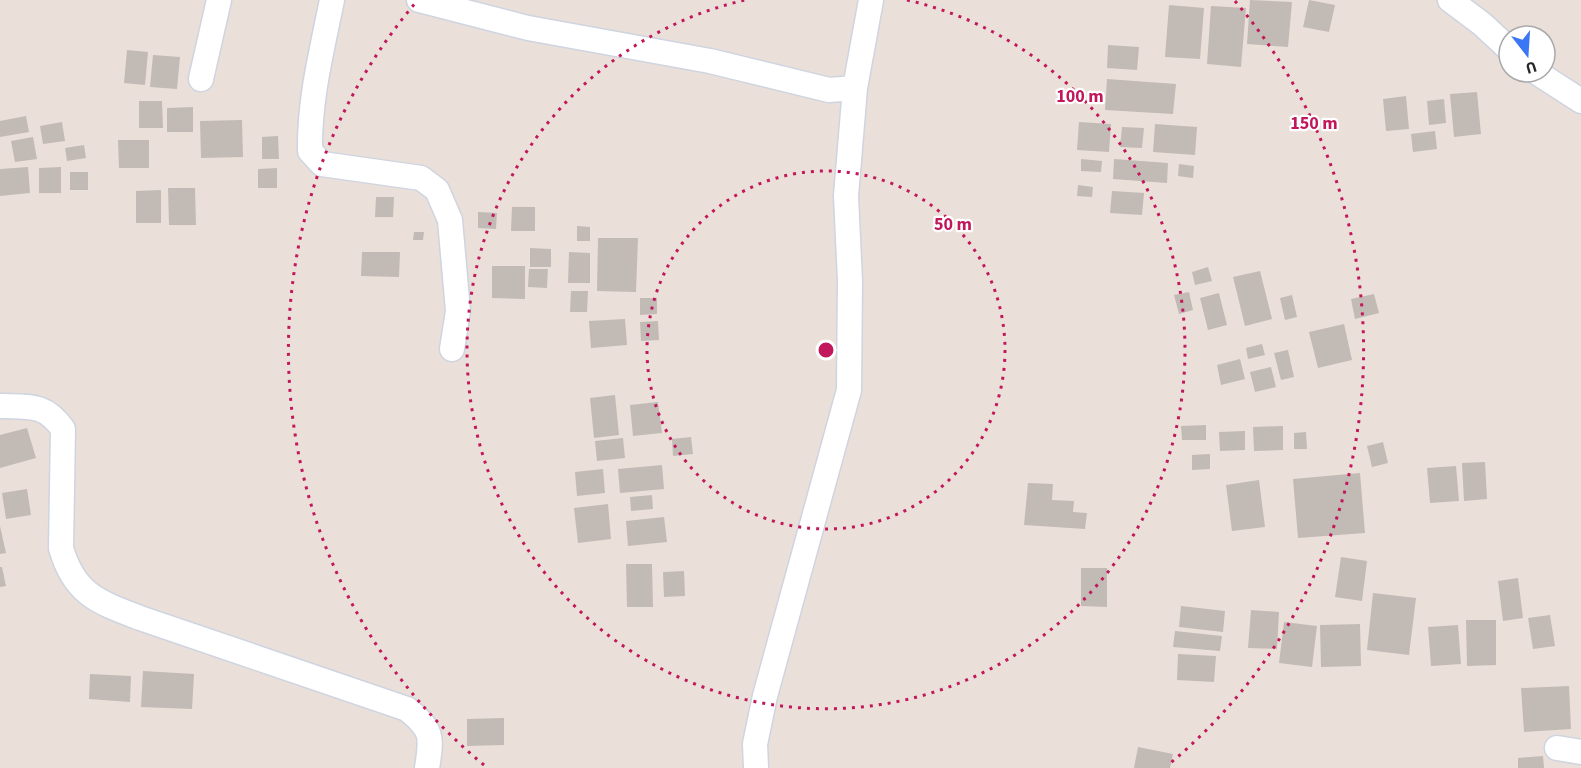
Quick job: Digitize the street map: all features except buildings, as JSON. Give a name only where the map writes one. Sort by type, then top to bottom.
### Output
[{"type":"street","points":[[201,79],[219,0]]},
{"type":"street","points":[[332,0],[317,73],[310,130],[310,151],[322,164],[421,178],[437,190],[450,220],[459,310],[452,349]]},
{"type":"street","points":[[419,0],[528,28],[710,61],[829,90],[855,88]]},
{"type":"street","points":[[756,768],[755,744],[765,696],[849,390],[850,281],[846,196],[855,88],[871,0]]},
{"type":"street","points":[[1450,0],[1497,38]]},
{"type":"street","points":[[1555,84],[1581,101]]},
{"type":"street","points":[[0,406],[33,407],[46,411],[54,416],[63,429],[61,548],[65,563],[81,588],[108,606],[140,618],[407,710],[423,721],[430,736],[427,768]]},
{"type":"street","points":[[1557,747],[1581,752]]}]
